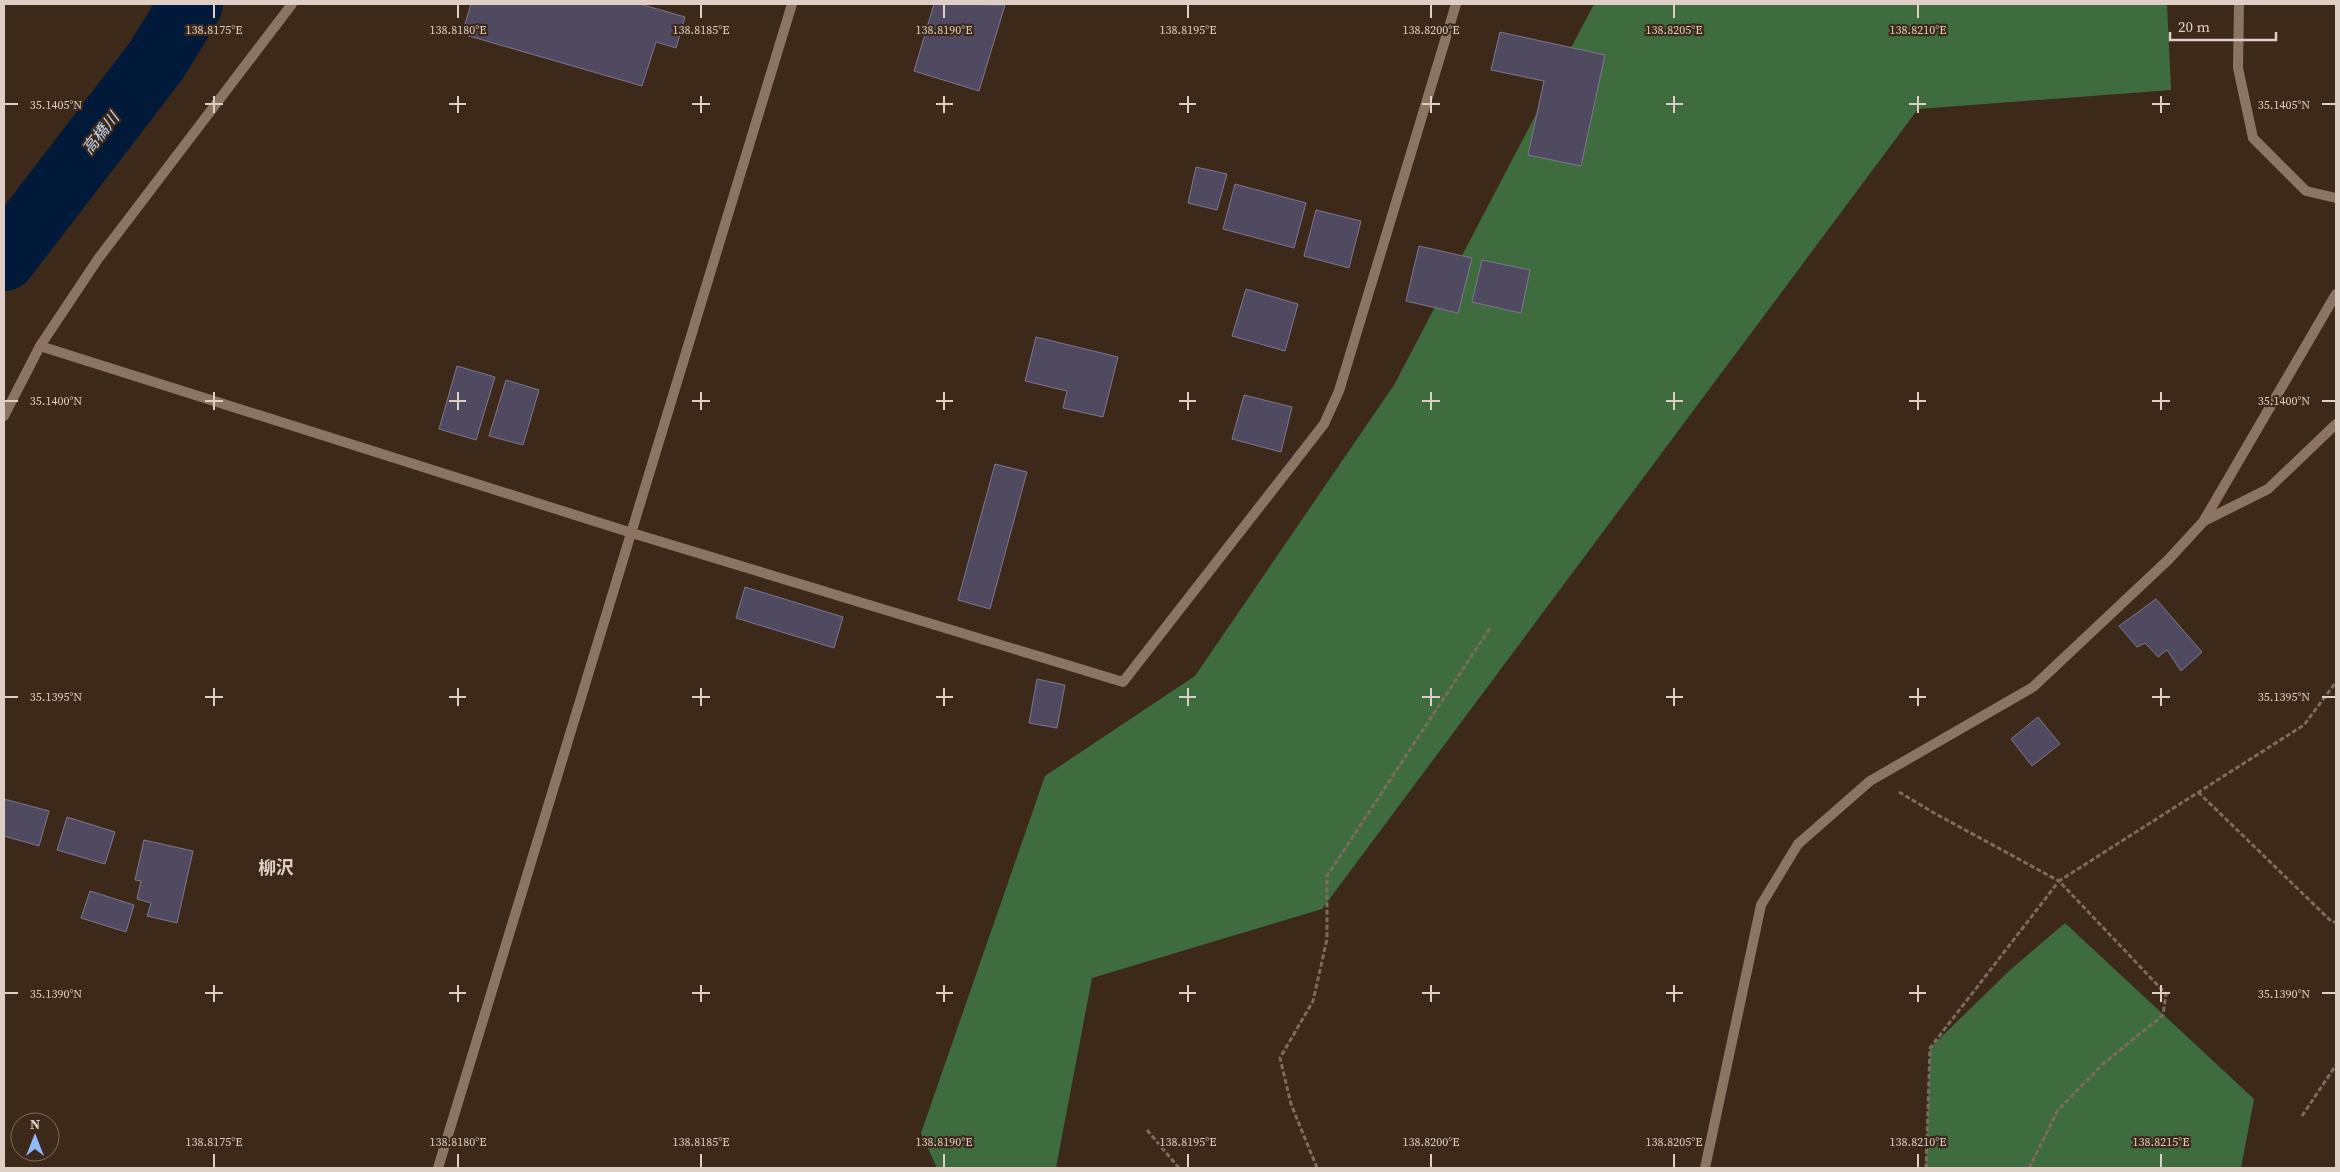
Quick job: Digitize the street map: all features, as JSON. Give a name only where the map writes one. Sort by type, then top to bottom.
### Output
[{"type":"street","points":[[4,416],[40,346],[98,259],[292,4]]},
{"type":"street","points":[[438,1168],[792,4]]},
{"type":"street","points":[[40,346],[632,533],[1123,682],[1324,424],[1338,391],[1456,4]]},
{"type":"street","points":[[2239,4],[2238,68],[2253,138],[2306,191],[2336,198]]},
{"type":"street","points":[[1705,1168],[1762,905],[1798,844],[1876,778],[2033,687],[2168,560],[2204,522],[2336,294]]},
{"type":"street","points":[[2204,522],[2268,489],[2336,424]]},
{"type":"path","points":[[1317,1168],[1291,1104],[1280,1058],[1313,1001],[1327,939],[1327,876],[1490,628]]},
{"type":"path","points":[[1926,1168],[1930,1048],[2059,881],[2304,725],[2336,682]]},
{"type":"path","points":[[1876,778],[1934,813],[2059,881],[2166,994],[2163,1015],[2103,1064],[2058,1110],[2029,1168]]},
{"type":"path","points":[[2198,792],[2332,922],[2336,922]]},
{"type":"path","points":[[2302,1116],[2336,1065]]},
{"type":"path","points":[[1147,1130],[1179,1168]]},
{"type":"green space","points":[[1594,4],[2167,4],[2171,90],[1918,109],[1322,909],[1092,978],[1056,1168],[937,1168],[921,1133],[1045,776],[1195,676],[1394,385]]},
{"type":"green space","points":[[2065,923],[2254,1099],[2241,1168],[1926,1168],[1930,1048],[2009,971]]},
{"type":"building","points":[[471,4],[640,4],[685,17],[676,48],[656,42],[642,86],[462,34]]},
{"type":"building","points":[[934,4],[1005,5],[979,91],[914,71]]},
{"type":"building","points":[[1500,32],[1605,55],[1581,166],[1528,155],[1544,81],[1491,70]]},
{"type":"building","points":[[1196,167],[1227,174],[1217,210],[1188,203]]},
{"type":"building","points":[[1235,184],[1306,203],[1294,248],[1223,229]]},
{"type":"building","points":[[1316,210],[1361,221],[1349,268],[1304,256]]},
{"type":"building","points":[[1419,246],[1472,258],[1458,313],[1406,301]]},
{"type":"building","points":[[1482,260],[1530,270],[1521,313],[1472,302]]},
{"type":"building","points":[[1246,289],[1298,304],[1285,351],[1232,336]]},
{"type":"building","points":[[1036,337],[1118,357],[1103,417],[1063,408],[1067,391],[1025,381]]},
{"type":"building","points":[[457,366],[495,377],[476,440],[439,429]]},
{"type":"building","points":[[506,380],[539,390],[523,445],[489,436]]},
{"type":"building","points":[[1244,395],[1292,407],[1281,452],[1232,439]]},
{"type":"building","points":[[995,464],[1027,472],[990,609],[958,600]]},
{"type":"building","points":[[745,587],[843,617],[834,648],[736,618]]},
{"type":"building","points":[[2156,599],[2202,652],[2181,671],[2167,650],[2158,657],[2145,643],[2137,647],[2119,626]]},
{"type":"building","points":[[1037,679],[1065,685],[1057,728],[1029,723]]},
{"type":"building","points":[[2038,717],[2060,744],[2032,766],[2011,739]]},
{"type":"building","points":[[4,799],[49,811],[39,846],[4,836]]},
{"type":"building","points":[[67,817],[115,832],[105,864],[57,850]]},
{"type":"building","points":[[144,840],[193,851],[177,923],[147,916],[151,903],[137,899],[141,881],[135,880]]},
{"type":"building","points":[[90,891],[134,905],[126,932],[81,918]]},
{"type":"waterway","name":"高橋川","points":[[4,259],[156,61],[191,4]]},
{"type":"district","name":"柳沢","points":[[276,868]]}]
